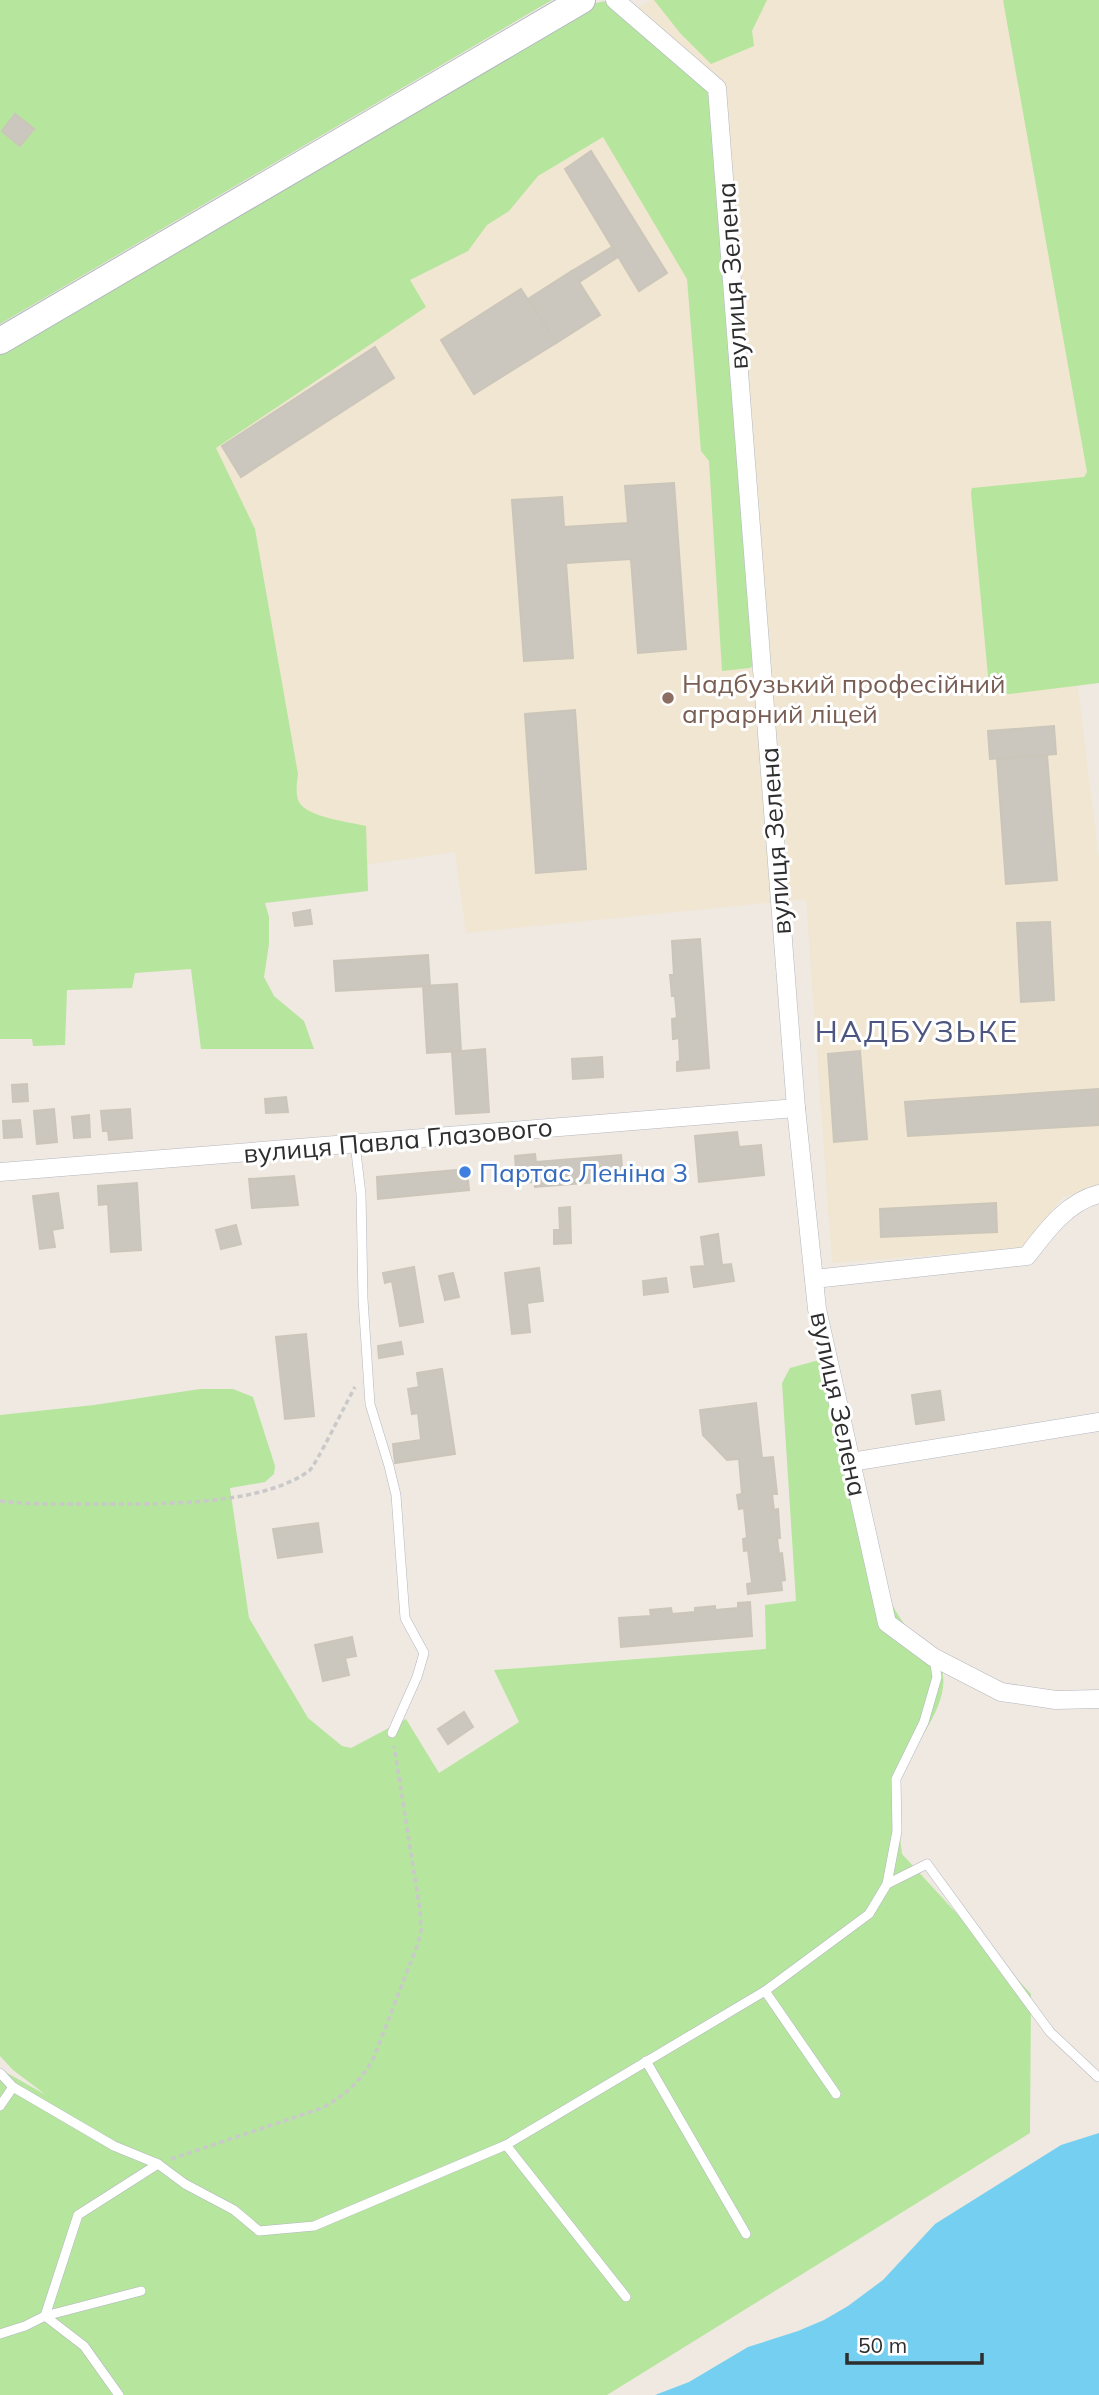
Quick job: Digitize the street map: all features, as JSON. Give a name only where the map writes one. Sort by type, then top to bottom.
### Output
[{"type":"main road","points":[[0,341],[582,0]]},
{"type":"street","name":"вулиця Зелена","points":[[615,0],[717,88],[796,1108],[817,1309],[887,1622],[933,1657],[1001,1692],[1056,1700],[1099,1699]]},
{"type":"street","name":"вулиця Павла Глазового","points":[[0,1172],[796,1108]]},
{"type":"street","points":[[814,1279],[1027,1256],[1049,1226],[1085,1198],[1099,1194]]},
{"type":"street","points":[[851,1462],[1099,1422]]},
{"type":"lane","points":[[355,1144],[361,1194],[363,1299],[370,1404],[396,1494],[405,1618],[424,1653],[392,1733]]},
{"type":"lane","points":[[0,2073],[13,2087],[114,2146],[158,2164],[185,2185],[234,2210],[259,2231],[314,2226],[506,2145],[765,1991],[869,1914],[887,1884],[897,1830],[896,1779],[924,1722],[937,1677],[933,1657]]},
{"type":"lane","points":[[887,1884],[927,1864],[1050,2032],[1098,2077]]},
{"type":"lane","points":[[765,1991],[836,2094]]},
{"type":"lane","points":[[646,2061],[746,2234]]},
{"type":"lane","points":[[0,2106],[13,2087]]},
{"type":"lane","points":[[506,2145],[626,2297]]},
{"type":"lane","points":[[45,2316],[78,2215],[158,2164]]},
{"type":"lane","points":[[0,2334],[45,2316],[141,2291]]},
{"type":"lane","points":[[45,2316],[84,2346],[119,2395]]},
{"type":"path","points":[[0,1501],[28,1504],[168,1504],[235,1496],[282,1485],[312,1469],[333,1425],[368,1364]]},
{"type":"path","points":[[158,2164],[322,2108],[342,2097],[365,2074],[370,2065],[421,1931],[392,1733]]},
{"type":"shaded area","name":"Надбузький професійний аграрний ліцей","points":[[651,0],[1004,0],[1094,495],[1056,507],[1099,860],[1099,1187],[1063,1197],[1022,1248],[832,1263],[806,899],[466,933],[455,852],[279,877],[35,352]]},
{"type":"green space","points":[[0,0],[552,0],[0,324]]},
{"type":"green space","points":[[654,0],[767,0],[752,31],[754,46],[711,64],[680,33]]},
{"type":"green space","points":[[1003,0],[1099,0],[1099,683],[1009,694],[997,693],[988,676],[972,488],[1084,477],[1087,472]]},
{"type":"green space","points":[[606,1],[625,4],[708,85],[756,664],[750,668],[722,671],[709,461],[701,451],[687,279],[603,137],[538,176],[509,211],[487,225],[468,251],[410,280],[426,307],[216,448],[255,529],[298,774],[299,802],[310,812],[366,826],[368,891],[265,903],[269,917],[269,944],[264,977],[274,996],[304,1021],[314,1049],[201,1049],[191,969],[135,973],[132,988],[67,990],[65,1045],[33,1046],[32,1039],[0,1039],[0,353],[586,5]]},
{"type":"green space","points":[[819,1360],[826,1363],[888,1596],[904,1624],[940,1665],[943,1679],[937,1708],[905,1766],[897,1787],[902,1854],[1031,1994],[1030,2133],[607,2395],[0,2395],[0,2069],[46,2095],[13,2070],[0,2056],[0,1415],[94,1405],[200,1389],[233,1389],[253,1397],[275,1466],[274,1474],[265,1482],[230,1488],[249,1618],[308,1718],[342,1746],[351,1748],[406,1719],[439,1773],[519,1722],[494,1670],[766,1649],[765,1605],[796,1601],[782,1383],[790,1368]]},
{"type":"water","points":[[1099,2133],[1099,2395],[655,2395],[689,2382],[748,2347],[798,2331],[848,2306],[883,2280],[935,2224],[1061,2145]]},
{"type":"building","points":[[15,114],[34,129],[20,146],[2,131]]},
{"type":"building","points":[[591,151],[667,273],[639,291],[565,169]]},
{"type":"building","points":[[612,247],[618,257],[579,282],[572,271]]},
{"type":"building","points":[[572,271],[600,315],[556,343],[528,299]]},
{"type":"building","points":[[521,289],[556,343],[474,394],[441,340]]},
{"type":"building","points":[[375,347],[394,378],[241,477],[222,446]]},
{"type":"building","points":[[674,483],[686,649],[638,653],[631,559],[566,563],[573,658],[524,661],[512,500],[562,497],[564,527],[628,523],[625,486]]},
{"type":"building","points":[[575,710],[586,869],[536,873],[525,714]]},
{"type":"building","points":[[1054,726],[1056,754],[990,759],[988,731]]},
{"type":"building","points":[[1047,755],[1057,880],[1006,884],[997,759]]},
{"type":"building","points":[[310,910],[312,924],[295,926],[293,913]]},
{"type":"building","points":[[1050,922],[1054,1000],[1021,1002],[1017,923]]},
{"type":"building","points":[[700,939],[709,1068],[677,1071],[677,1062],[680,1061],[679,1038],[673,1039],[672,1019],[677,1018],[670,975],[674,975],[672,941]]},
{"type":"building","points":[[428,955],[430,986],[336,991],[334,961]]},
{"type":"building","points":[[457,984],[461,1051],[427,1053],[423,986]]},
{"type":"building","points":[[485,1049],[489,1112],[456,1114],[452,1052]]},
{"type":"building","points":[[860,1051],[867,1139],[834,1142],[828,1054]]},
{"type":"building","points":[[602,1057],[603,1077],[573,1079],[572,1059]]},
{"type":"building","points":[[27,1084],[28,1101],[13,1102],[12,1085]]},
{"type":"building","points":[[1099,1089],[1099,1125],[908,1136],[905,1102]]},
{"type":"building","points":[[286,1097],[288,1112],[266,1113],[265,1099]]},
{"type":"building","points":[[54,1109],[57,1142],[37,1144],[34,1111]]},
{"type":"building","points":[[130,1109],[132,1138],[109,1140],[108,1131],[103,1131],[101,1111]]},
{"type":"building","points":[[89,1115],[90,1137],[74,1138],[72,1117]]},
{"type":"building","points":[[20,1120],[22,1137],[4,1138],[3,1121]]},
{"type":"building","points":[[737,1132],[739,1147],[761,1145],[764,1175],[699,1182],[695,1136]]},
{"type":"building","points":[[535,1154],[536,1162],[621,1155],[623,1180],[535,1187],[535,1182],[517,1183],[515,1156]]},
{"type":"building","points":[[467,1169],[469,1190],[378,1199],[377,1177]]},
{"type":"building","points":[[294,1176],[298,1205],[252,1208],[249,1179]]},
{"type":"building","points":[[137,1183],[141,1250],[111,1252],[108,1204],[99,1205],[98,1186]]},
{"type":"building","points":[[58,1193],[63,1228],[52,1230],[55,1247],[40,1249],[33,1196]]},
{"type":"building","points":[[996,1203],[997,1232],[881,1237],[880,1209]]},
{"type":"building","points":[[570,1207],[571,1243],[554,1244],[554,1230],[560,1230],[559,1208]]},
{"type":"building","points":[[236,1225],[241,1244],[221,1249],[216,1230]]},
{"type":"building","points":[[718,1234],[722,1265],[731,1264],[734,1281],[694,1287],[691,1267],[705,1266],[701,1237]]},
{"type":"building","points":[[414,1267],[423,1322],[400,1326],[392,1281],[385,1283],[383,1273]]},
{"type":"building","points":[[539,1268],[543,1301],[527,1303],[530,1332],[512,1334],[505,1273]]},
{"type":"building","points":[[453,1273],[459,1297],[445,1300],[439,1276]]},
{"type":"building","points":[[666,1278],[668,1292],[644,1295],[643,1281]]},
{"type":"building","points":[[306,1334],[314,1416],[285,1419],[276,1337]]},
{"type":"building","points":[[401,1342],[403,1354],[379,1358],[378,1346]]},
{"type":"building","points":[[442,1369],[455,1454],[395,1463],[393,1444],[421,1440],[418,1413],[412,1414],[408,1389],[419,1387],[417,1373]]},
{"type":"building","points":[[940,1391],[944,1420],[916,1424],[912,1395]]},
{"type":"building","points":[[756,1403],[762,1458],[773,1457],[777,1494],[772,1494],[774,1510],[778,1509],[780,1538],[777,1538],[779,1554],[782,1553],[785,1580],[781,1581],[782,1590],[748,1594],[747,1584],[752,1583],[748,1550],[744,1551],[743,1539],[747,1538],[744,1508],[739,1509],[737,1495],[742,1494],[739,1459],[727,1460],[703,1435],[700,1410]]},
{"type":"building","points":[[318,1523],[322,1552],[278,1558],[273,1529]]},
{"type":"building","points":[[750,1602],[752,1636],[621,1647],[619,1618],[651,1616],[650,1610],[671,1608],[672,1614],[695,1612],[695,1608],[715,1606],[715,1610],[738,1608],[738,1603]]},
{"type":"building","points":[[352,1637],[356,1656],[345,1658],[349,1675],[323,1681],[315,1645]]},
{"type":"building","points":[[464,1712],[473,1727],[448,1744],[438,1729]]},
{"type":"place","name":"Надбузький професійний аграрний ліцей","points":[[668,698]]},
{"type":"place","name":"Партас Леніна 3","points":[[465,1172]]},
{"type":"district","name":"НАДБУЗЬКЕ","points":[[917,1031]]}]
